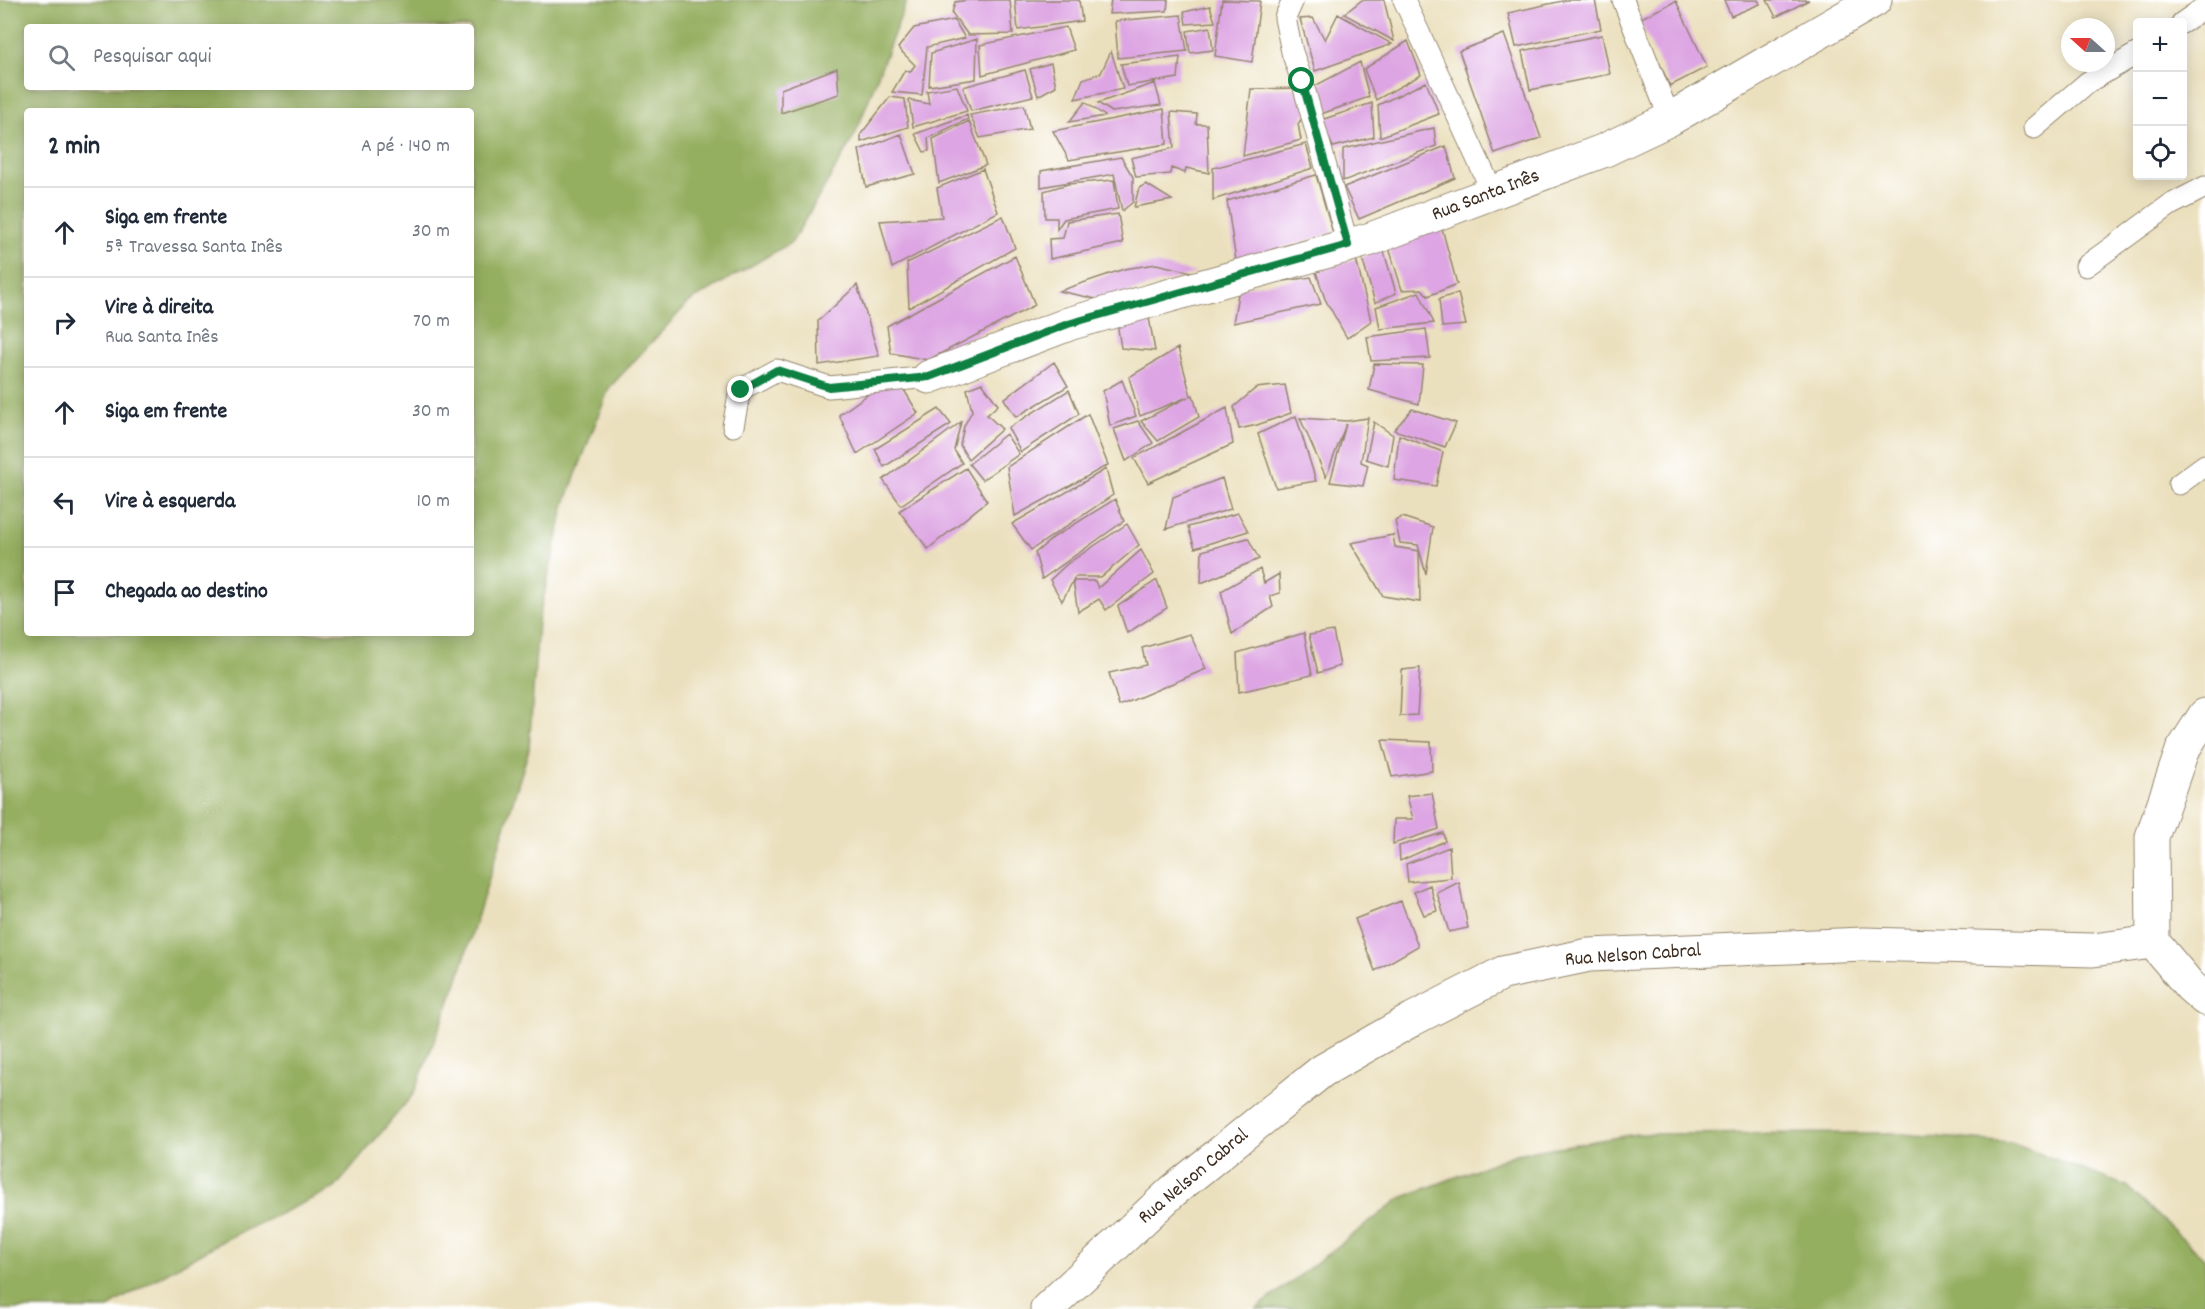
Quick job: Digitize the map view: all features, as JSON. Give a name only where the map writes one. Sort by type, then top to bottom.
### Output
[{"type":"street","name":"Rua Santa Inês","points":[[929,377],[1069,324],[1371,239],[1605,150],[1670,119],[1875,0]]},
{"type":"street","points":[[2205,715],[2182,751],[2152,837],[2153,942],[2190,986],[2205,999]]},
{"type":"street","name":"Rua Nelson Cabral","points":[[1047,1309],[1173,1191],[1322,1071],[1413,1019],[1503,973],[1589,955],[1864,944],[2093,950],[2153,942]]},
{"type":"lane","points":[[1293,0],[1285,18],[1292,52],[1348,245]]},
{"type":"lane","points":[[1404,0],[1493,193]]},
{"type":"lane","points":[[1623,0],[1670,119]]},
{"type":"lane","points":[[2187,20],[2205,7]]},
{"type":"lane","points":[[2034,128],[2088,82],[2133,56]]},
{"type":"lane","points":[[2086,267],[2170,205],[2205,187]]},
{"type":"lane","points":[[733,426],[741,390],[777,370],[829,387],[929,377]]},
{"type":"lane","points":[[2179,484],[2205,465]]},
{"type":"green space","points":[[0,0],[907,0],[855,135],[792,242],[689,302],[609,388],[565,503],[538,621],[529,749],[457,982],[414,1093],[335,1188],[224,1240],[116,1302],[108,1309],[0,1309]]},
{"type":"green space","points":[[1891,1133],[2011,1143],[2126,1186],[2205,1259],[2205,1309],[1256,1309],[1401,1198],[1516,1154],[1636,1134]]},
{"type":"building","points":[[1010,0],[1013,34],[968,35],[952,13],[955,2]]},
{"type":"building","points":[[1015,0],[1079,0],[1082,21],[1018,30]]},
{"type":"building","points":[[1111,0],[1168,0],[1167,11],[1109,14]]},
{"type":"building","points":[[1222,0],[1260,1],[1252,62],[1215,56]]},
{"type":"building","points":[[1362,0],[1384,0],[1394,41],[1344,14]]},
{"type":"building","points":[[1567,0],[1595,0],[1601,29],[1516,47],[1508,13]]},
{"type":"building","points":[[1724,0],[1758,0],[1760,4],[1731,16]]},
{"type":"building","points":[[1767,0],[1809,0],[1776,17]]},
{"type":"building","points":[[1676,1],[1707,67],[1670,86],[1639,19]]},
{"type":"building","points":[[1210,6],[1215,22],[1186,24],[1184,12]]},
{"type":"building","points":[[1338,14],[1392,44],[1315,71],[1300,19],[1313,18],[1325,40]]},
{"type":"building","points":[[1181,15],[1187,51],[1118,58],[1115,21]]},
{"type":"building","points":[[954,20],[965,38],[927,47],[922,95],[892,92],[905,70],[910,72],[915,65],[898,48],[914,28]]},
{"type":"building","points":[[1066,27],[1074,50],[982,75],[980,45]]},
{"type":"building","points":[[1210,27],[1213,50],[1190,53],[1187,31]]},
{"type":"building","points":[[1504,34],[1541,138],[1495,154],[1459,51]]},
{"type":"building","points":[[1602,35],[1610,74],[1530,90],[1522,51]]},
{"type":"building","points":[[977,39],[976,79],[929,86],[931,53]]},
{"type":"building","points":[[1408,41],[1421,75],[1376,100],[1364,69]]},
{"type":"building","points":[[1111,51],[1123,89],[1075,99],[1083,79],[1101,73]]},
{"type":"building","points":[[1180,57],[1178,78],[1127,86],[1121,64]]},
{"type":"building","points":[[1360,62],[1369,97],[1321,114],[1309,89]]},
{"type":"building","points":[[1051,63],[1056,86],[1038,96],[1030,69]]},
{"type":"building","points":[[837,68],[839,94],[781,113],[781,89]]},
{"type":"building","points":[[1025,70],[1033,96],[971,111],[963,87]]},
{"type":"building","points":[[1426,82],[1439,114],[1380,137],[1378,105]]},
{"type":"building","points":[[1155,83],[1161,105],[1112,112],[1098,103]]},
{"type":"building","points":[[957,86],[967,111],[913,127],[909,100],[929,104],[927,91]]},
{"type":"building","points":[[1303,88],[1307,111],[1298,124],[1301,140],[1243,156],[1251,89]]},
{"type":"building","points":[[890,97],[905,99],[908,127],[861,142],[861,134]]},
{"type":"building","points":[[1085,102],[1105,116],[1069,122]]},
{"type":"building","points":[[1372,103],[1374,137],[1333,147],[1321,120]]},
{"type":"building","points":[[1024,105],[1030,129],[980,138],[970,115]]},
{"type":"building","points":[[1164,109],[1167,144],[1069,160],[1053,131]]},
{"type":"building","points":[[1171,112],[1197,114],[1196,124],[1207,124],[1209,173],[1186,168],[1185,173],[1171,168],[1170,174],[1136,177],[1131,158],[1174,148]]},
{"type":"building","points":[[967,115],[968,119],[928,138],[929,151],[924,152],[915,134]]},
{"type":"building","points":[[969,121],[986,165],[939,183],[933,139]]},
{"type":"building","points":[[1434,128],[1436,146],[1343,181],[1343,149]]},
{"type":"building","points":[[901,134],[915,174],[866,187],[859,150]]},
{"type":"building","points":[[1306,144],[1313,168],[1213,200],[1213,168]]},
{"type":"building","points":[[1446,146],[1455,178],[1359,219],[1344,187]]},
{"type":"building","points":[[1121,157],[1133,177],[1133,202],[1122,211],[1114,174],[1041,187],[1041,171]]},
{"type":"building","points":[[983,169],[998,212],[892,268],[880,221],[942,217],[937,188]]},
{"type":"building","points":[[1316,175],[1333,233],[1236,261],[1227,201]]},
{"type":"building","points":[[1114,180],[1118,209],[1064,219],[1057,229],[1057,218],[1045,218],[1044,191],[1068,184]]},
{"type":"building","points":[[1146,184],[1172,200],[1134,207],[1139,188]]},
{"type":"building","points":[[1118,214],[1123,243],[1050,259],[1049,239],[1063,238],[1067,221]]},
{"type":"building","points":[[1003,216],[1015,248],[909,308],[907,263]]},
{"type":"building","points":[[1440,221],[1457,284],[1428,296],[1422,289],[1402,290],[1386,238]]},
{"type":"building","points":[[1382,245],[1396,293],[1375,303],[1362,258]]},
{"type":"building","points":[[1015,256],[1035,305],[928,360],[891,353],[887,326]]},
{"type":"building","points":[[1356,259],[1371,321],[1347,338],[1325,299],[1316,272]]},
{"type":"building","points":[[1156,264],[1196,273],[1101,300],[1059,291],[1124,269]]},
{"type":"building","points":[[1311,277],[1321,304],[1233,323],[1239,288]]},
{"type":"building","points":[[857,285],[879,356],[819,365],[818,321]]},
{"type":"building","points":[[1419,292],[1434,323],[1380,329],[1376,307]]},
{"type":"building","points":[[1458,293],[1466,325],[1442,327],[1439,299]]},
{"type":"building","points":[[1148,312],[1155,351],[1121,348],[1116,316]]},
{"type":"building","points":[[1426,329],[1430,358],[1371,361],[1367,337]]},
{"type":"building","points":[[1178,348],[1199,417],[1158,441],[1141,421],[1188,397],[1140,416],[1129,377]]},
{"type":"building","points":[[1054,362],[1068,386],[1016,417],[1004,399]]},
{"type":"building","points":[[1374,364],[1423,365],[1419,404],[1369,390]]},
{"type":"building","points":[[895,375],[918,413],[857,454],[839,415]]},
{"type":"building","points":[[1122,380],[1136,416],[1110,426],[1103,391]]},
{"type":"building","points":[[982,383],[998,405],[987,415],[1002,429],[968,459],[960,445],[964,426],[972,411],[967,389]]},
{"type":"building","points":[[1285,385],[1291,413],[1239,429],[1234,407],[1256,388]]},
{"type":"building","points":[[1069,390],[1079,414],[1021,452],[1008,428]]},
{"type":"building","points":[[1227,408],[1233,444],[1148,483],[1134,458]]},
{"type":"building","points":[[939,409],[951,424],[884,467],[875,449]]},
{"type":"building","points":[[1412,409],[1456,423],[1445,447],[1394,430]]},
{"type":"building","points":[[1088,414],[1108,465],[1015,516],[1007,467]]},
{"type":"building","points":[[1296,416],[1316,481],[1276,488],[1258,434]]},
{"type":"building","points":[[1300,418],[1347,421],[1368,418],[1361,462],[1368,465],[1363,486],[1330,482],[1346,424],[1326,477]]},
{"type":"building","points":[[1138,421],[1153,443],[1126,461],[1114,429]]},
{"type":"building","points":[[961,422],[954,450],[962,463],[901,505],[883,480]]},
{"type":"building","points":[[1374,422],[1393,435],[1388,466],[1366,459]]},
{"type":"building","points":[[1006,434],[1019,454],[982,480],[969,464]]},
{"type":"building","points":[[1399,435],[1443,452],[1436,486],[1394,480]]},
{"type":"building","points":[[966,468],[987,501],[928,549],[899,511]]},
{"type":"building","points":[[1106,469],[1113,495],[1031,550],[1012,524]]},
{"type":"building","points":[[1222,478],[1231,509],[1166,529],[1173,497]]},
{"type":"building","points":[[1115,499],[1124,521],[1042,579],[1035,553],[1054,537]]},
{"type":"building","points":[[1238,513],[1248,531],[1195,548],[1188,527]]},
{"type":"building","points":[[1402,517],[1433,527],[1426,574],[1418,545],[1400,543],[1395,521]]},
{"type":"building","points":[[1127,524],[1139,545],[1101,577],[1075,577],[1062,601],[1050,580],[1067,564]]},
{"type":"building","points":[[1393,535],[1395,547],[1419,551],[1420,602],[1383,596],[1351,543]]},
{"type":"building","points":[[1248,538],[1259,559],[1201,583],[1202,551]]},
{"type":"building","points":[[1141,550],[1154,574],[1106,610],[1099,599],[1078,612],[1073,581],[1095,581],[1098,588]]},
{"type":"building","points":[[1260,569],[1264,583],[1279,574],[1280,593],[1270,596],[1273,607],[1232,634],[1221,591]]},
{"type":"building","points":[[1157,580],[1167,608],[1127,633],[1118,606]]},
{"type":"building","points":[[1333,631],[1340,666],[1318,673],[1309,635]]},
{"type":"building","points":[[1304,633],[1312,675],[1239,692],[1237,653]]},
{"type":"building","points":[[1190,634],[1206,669],[1119,706],[1109,673],[1146,665],[1142,648]]},
{"type":"building","points":[[1420,668],[1417,715],[1400,716],[1402,670]]},
{"type":"building","points":[[1382,740],[1431,742],[1432,771],[1392,777]]},
{"type":"building","points":[[1432,793],[1439,829],[1393,844],[1394,819],[1413,819],[1407,796]]},
{"type":"building","points":[[1443,833],[1445,841],[1400,861],[1399,846]]},
{"type":"building","points":[[1449,847],[1451,878],[1408,882],[1406,864]]},
{"type":"building","points":[[1459,882],[1468,928],[1449,932],[1437,893]]},
{"type":"building","points":[[1430,885],[1437,911],[1424,915],[1414,892]]},
{"type":"building","points":[[1401,901],[1418,946],[1375,971],[1355,919]]},
{"type":"route","points":[[741,390],[777,370],[829,387],[929,377],[1068,324],[1348,245],[1302,81]]}]
